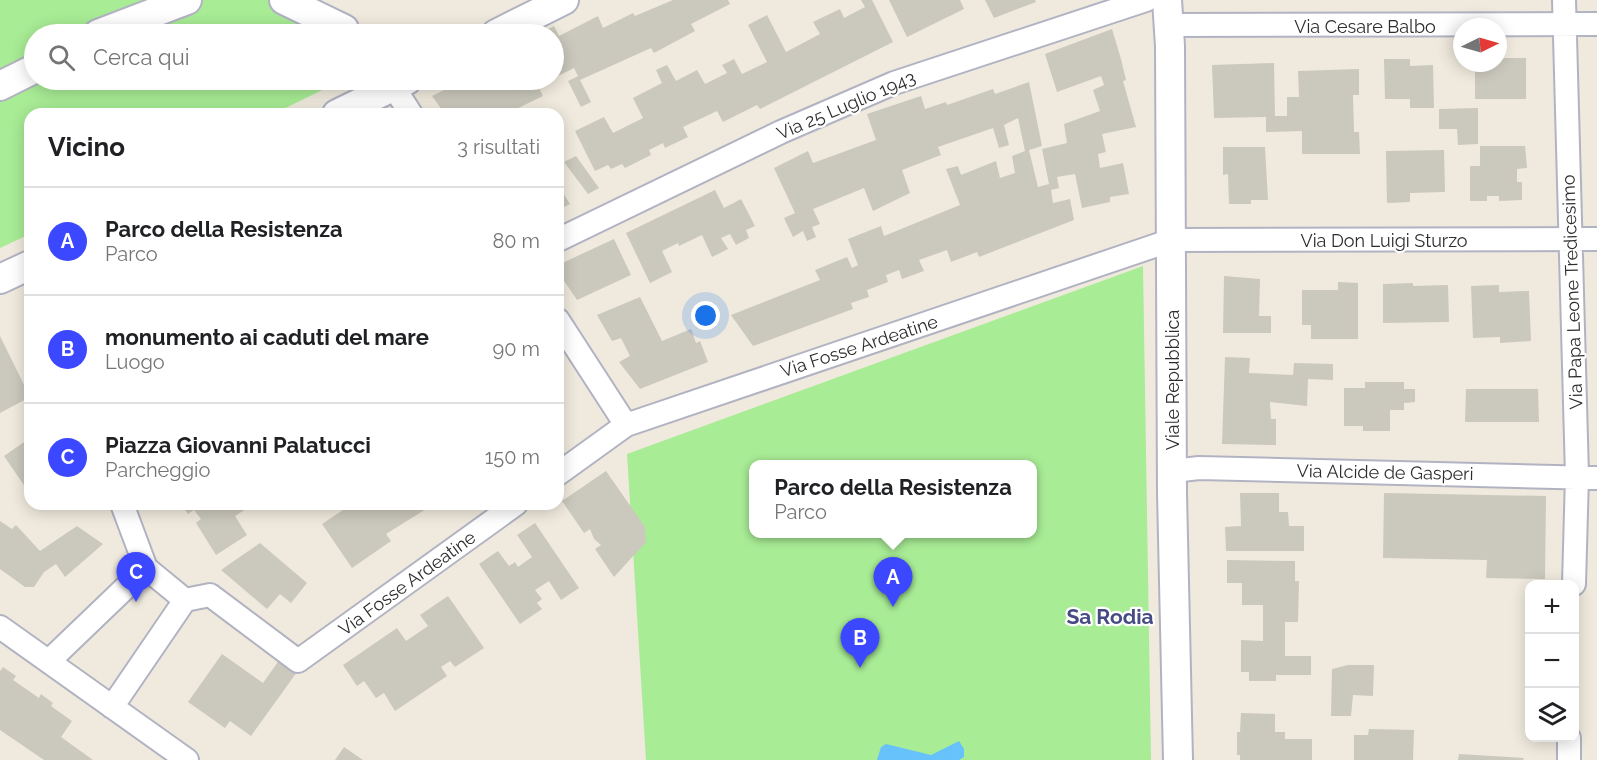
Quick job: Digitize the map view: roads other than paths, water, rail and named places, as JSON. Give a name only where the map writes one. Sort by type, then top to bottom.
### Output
[{"type":"street","points":[[111,24],[135,0]]},
{"type":"street","points":[[123,24],[187,0]]},
{"type":"street","points":[[284,0],[331,24]]},
{"type":"street","points":[[316,0],[339,24]]},
{"type":"street","points":[[516,24],[564,0]]},
{"type":"street","name":"Via 25 Luglio 1943","points":[[564,237],[781,132],[894,83],[1146,0]]},
{"type":"street","name":"Via Papa Leone Tredicesimo","points":[[1564,0],[1570,240],[1587,477],[1575,580]]},
{"type":"street","name":"Via Cesare Balbo","points":[[1168,13],[1565,26],[1597,24]]},
{"type":"street","name":"Viale Repubblica","points":[[1168,13],[1178,760]]},
{"type":"street","points":[[0,86],[24,74]]},
{"type":"street","points":[[348,108],[381,90]]},
{"type":"street","points":[[400,90],[408,108]]},
{"type":"street","name":"Via Don Luigi Sturzo","points":[[1172,240],[1597,239]]},
{"type":"street","name":"Via Fosse Ardeatine","points":[[564,470],[626,425],[1172,240]]},
{"type":"street","points":[[0,279],[24,268]]},
{"type":"street","points":[[564,329],[626,425]]},
{"type":"street","name":"Via Alcide de Gasperi","points":[[1173,471],[1199,468],[1587,477]]},
{"type":"street","points":[[112,707],[184,600],[146,568],[124,510]]},
{"type":"street","name":"Via Fosse Ardeatine","points":[[184,600],[210,595],[298,661],[508,510]]},
{"type":"street","points":[[49,661],[146,568]]},
{"type":"street","points":[[0,627],[187,760]]},
{"type":"street","points":[[1569,742],[1569,760]]},
{"type":"water","points":[[959,741],[964,749],[964,757],[959,760],[877,760],[881,747],[886,744],[931,755]]},
{"type":"place","name":"Piazza Giovanni Palatucci","points":[[136,602]]},
{"type":"place","name":"Parco della Resistenza","points":[[893,607]]},
{"type":"place","name":"monumento ai caduti del mare","points":[[860,668]]},
{"type":"district","name":"Sa Rodia","points":[[1110,616]]}]
